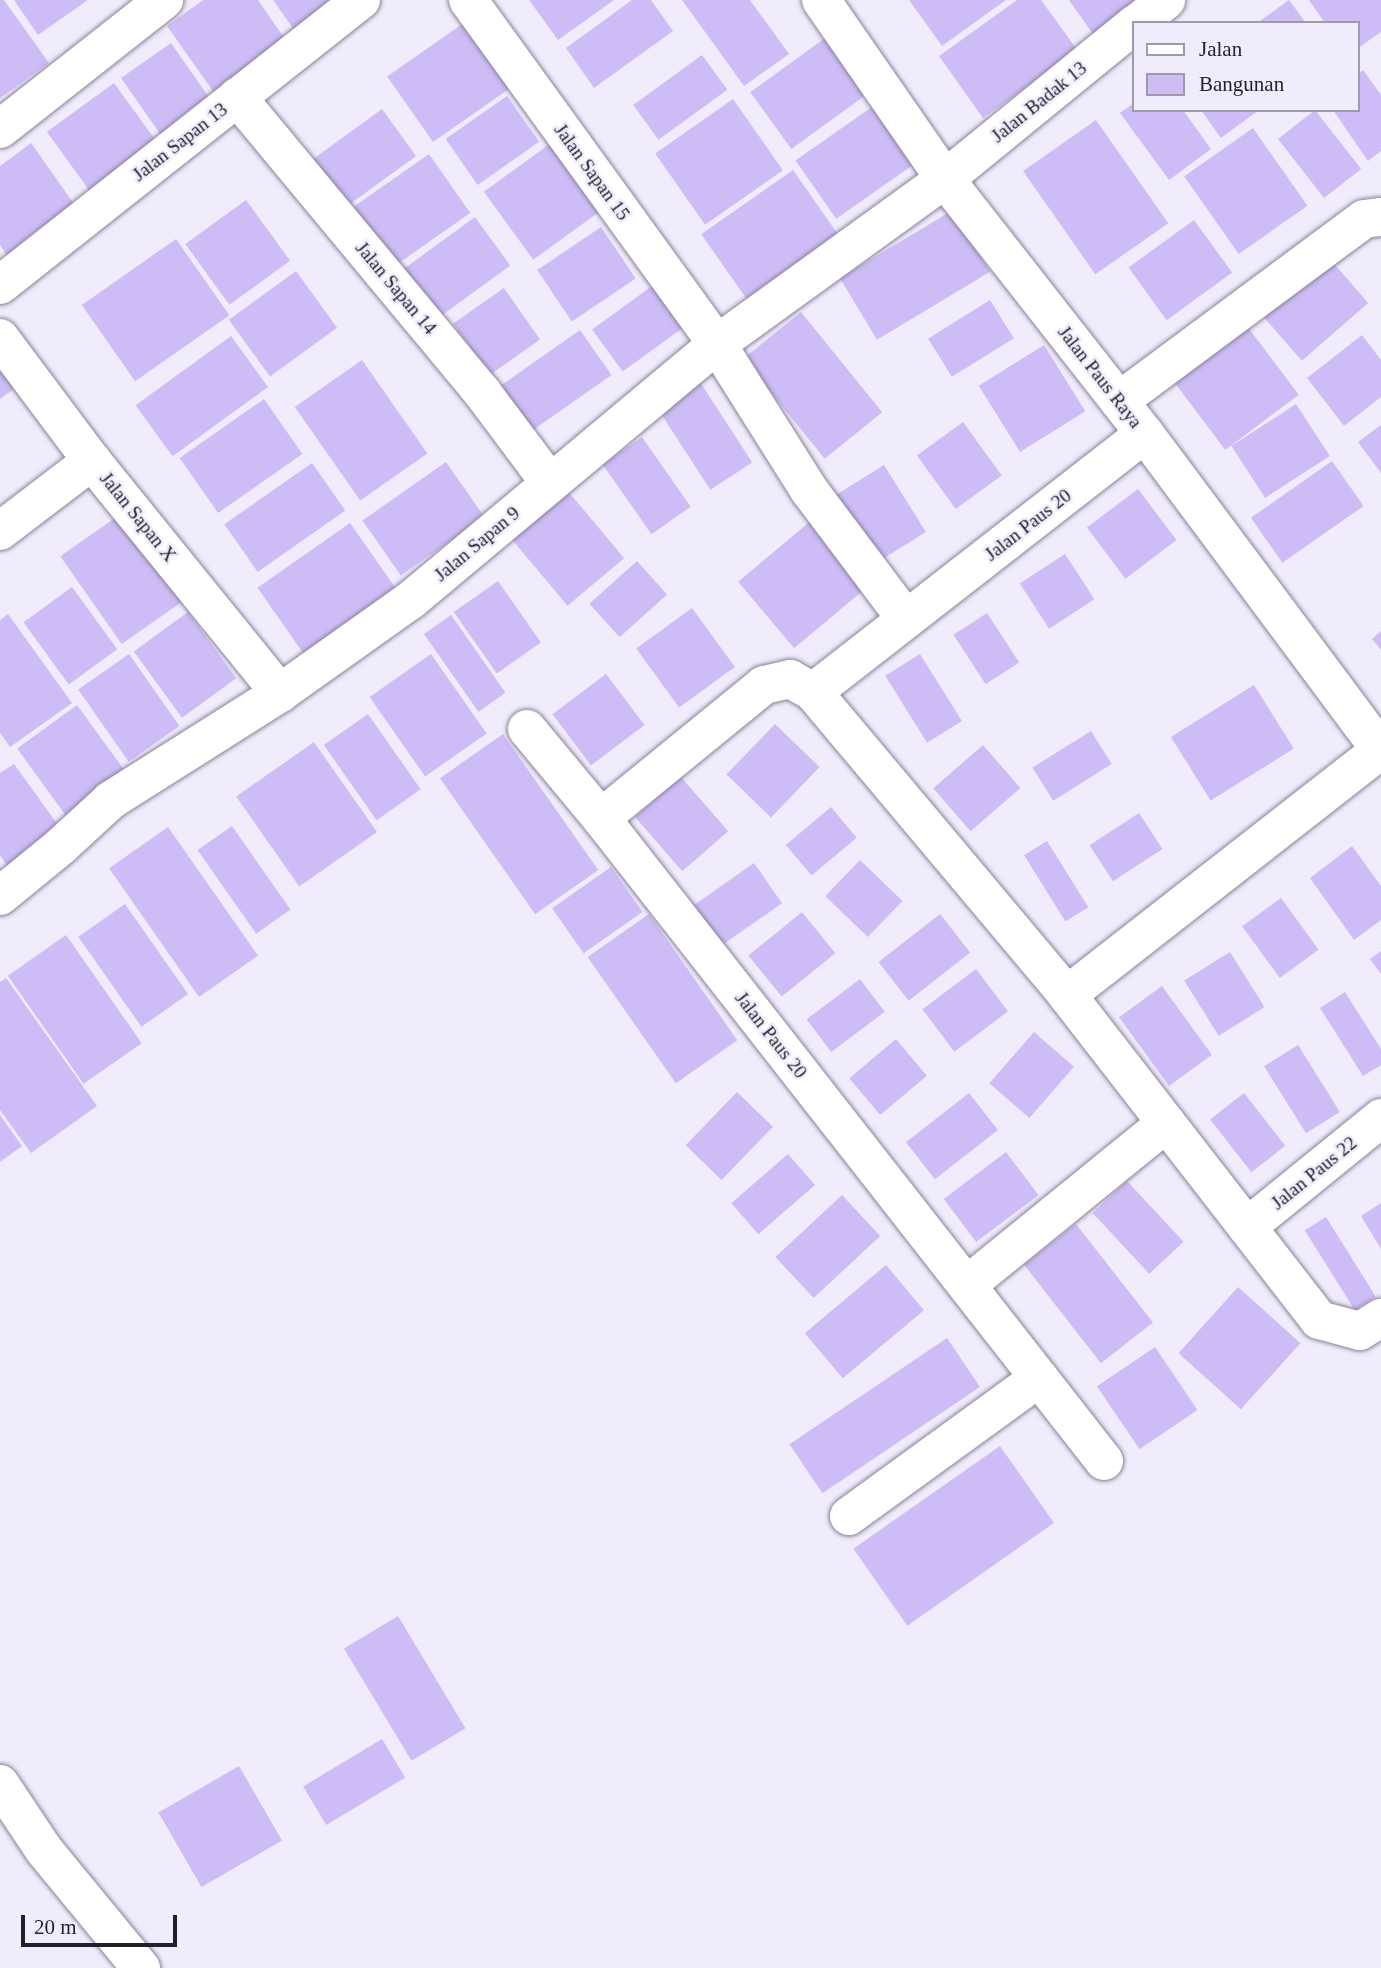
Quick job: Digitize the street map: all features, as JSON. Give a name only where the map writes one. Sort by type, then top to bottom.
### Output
[{"type":"street","points":[[0,129],[164,0]]},
{"type":"street","name":"Jalan Sapan 13","points":[[0,285],[361,0]]},
{"type":"street","name":"Jalan Sapan 15","points":[[468,0],[717,344],[809,491],[906,619]]},
{"type":"street","name":"Jalan Paus Raya","points":[[821,0],[944,179],[1145,434],[1381,750]]},
{"type":"street","name":"Jalan Badak 13","points":[[1140,21],[1166,0]]},
{"type":"street","name":"Jalan Badak 13","points":[[944,179],[1132,27]]},
{"type":"street","name":"Jalan Sapan 14","points":[[237,97],[482,392],[550,482]]},
{"type":"street","name":"Jalan Sapan 9","points":[[0,896],[111,800],[279,693],[411,600],[717,344],[944,179]]},
{"type":"street","points":[[1119,401],[1364,219],[1381,217]]},
{"type":"street","name":"Jalan Sapan X","points":[[0,338],[92,461],[279,693]]},
{"type":"street","name":"Jalan Paus 20","points":[[813,692],[1145,434]]},
{"type":"street","points":[[0,531],[92,461]]},
{"type":"street","points":[[601,818],[764,685],[790,678],[813,692],[1067,995],[1319,1320],[1360,1331],[1381,1318]]},
{"type":"street","name":"Jalan Paus 20","points":[[527,729],[601,818],[1104,1461]]},
{"type":"street","points":[[1067,995],[1381,750]]},
{"type":"street","name":"Jalan Paus 22","points":[[1247,1227],[1381,1118]]},
{"type":"street","points":[[967,1285],[1166,1123]]},
{"type":"street","points":[[849,1516],[1040,1378]]},
{"type":"street","points":[[0,1784],[44,1850],[141,1968]]},
{"type":"building","points":[[0,0],[4,0],[49,63],[0,98]]},
{"type":"building","points":[[14,0],[88,0],[38,35]]},
{"type":"building","points":[[203,0],[258,0],[287,42],[215,94],[167,26]]},
{"type":"building","points":[[273,0],[345,0],[297,34]]},
{"type":"building","points":[[529,0],[614,0],[558,40]]},
{"type":"building","points":[[632,0],[651,0],[673,31],[594,88],[566,48]]},
{"type":"building","points":[[682,0],[750,0],[789,54],[744,86]]},
{"type":"building","points":[[909,0],[1006,0],[942,46]]},
{"type":"building","points":[[1017,0],[1041,0],[1078,51],[983,118],[939,56]]},
{"type":"building","points":[[1069,0],[1146,0],[1095,37]]},
{"type":"building","points":[[1289,0],[1305,21],[1260,21]]},
{"type":"building","points":[[1309,0],[1381,0],[1381,32],[1360,47],[1360,21],[1324,21]]},
{"type":"building","points":[[465,22],[511,88],[433,142],[387,76]]},
{"type":"building","points":[[836,30],[877,87],[791,149],[750,92]]},
{"type":"building","points":[[171,43],[214,104],[164,139],[121,78]]},
{"type":"building","points":[[702,55],[727,90],[659,140],[633,105]]},
{"type":"building","points":[[1363,70],[1381,95],[1381,151],[1368,161],[1334,112],[1360,112],[1360,72]]},
{"type":"building","points":[[114,83],[157,143],[90,192],[47,132]]},
{"type":"building","points":[[507,96],[539,142],[478,185],[446,139]]},
{"type":"building","points":[[733,99],[783,170],[705,225],[655,153]]},
{"type":"building","points":[[879,102],[920,160],[836,219],[795,161]]},
{"type":"building","points":[[1132,104],[1132,112],[1184,112],[1211,149],[1169,180],[1120,113]]},
{"type":"building","points":[[382,109],[416,156],[340,211],[306,164]]},
{"type":"building","points":[[1202,112],[1256,112],[1221,138]]},
{"type":"building","points":[[1312,112],[1317,112],[1361,169],[1324,198],[1278,139]]},
{"type":"building","points":[[1096,120],[1168,223],[1095,274],[1023,171]]},
{"type":"building","points":[[1253,128],[1307,206],[1239,254],[1184,176]]},
{"type":"building","points":[[31,143],[79,211],[10,260],[0,245],[0,166]]},
{"type":"building","points":[[551,143],[600,211],[533,260],[484,192]]},
{"type":"building","points":[[429,154],[470,213],[395,266],[354,207]]},
{"type":"building","points":[[793,170],[842,240],[750,304],[701,234]]},
{"type":"building","points":[[246,200],[290,261],[229,305],[185,244]]},
{"type":"building","points":[[953,210],[990,272],[877,340],[840,278]]},
{"type":"building","points":[[475,217],[510,266],[437,318],[402,270]]},
{"type":"building","points":[[1194,220],[1232,273],[1167,320],[1128,268]]},
{"type":"building","points":[[601,227],[636,278],[572,321],[537,270]]},
{"type":"building","points":[[176,239],[229,315],[135,381],[82,305]]},
{"type":"building","points":[[1323,251],[1368,303],[1302,361],[1257,309]]},
{"type":"building","points":[[296,271],[337,328],[270,376],[229,320]]},
{"type":"building","points":[[652,286],[683,328],[623,372],[592,329]]},
{"type":"building","points":[[504,288],[540,340],[489,375],[453,324]]},
{"type":"building","points":[[990,300],[1014,338],[952,377],[928,339]]},
{"type":"building","points":[[801,312],[882,412],[825,459],[743,359]]},
{"type":"building","points":[[1241,318],[1299,395],[1225,450],[1168,373]]},
{"type":"building","points":[[580,330],[612,375],[531,431],[500,386]]},
{"type":"building","points":[[1362,335],[1381,360],[1381,397],[1344,426],[1307,378]]},
{"type":"building","points":[[231,336],[268,387],[173,456],[136,405]]},
{"type":"building","points":[[1044,345],[1085,411],[1020,452],[979,386]]},
{"type":"building","points":[[362,360],[427,453],[360,500],[295,407]]},
{"type":"building","points":[[0,361],[18,386],[0,399]]},
{"type":"building","points":[[700,382],[752,463],[710,490],[658,409]]},
{"type":"building","points":[[264,399],[302,454],[218,513],[180,458]]},
{"type":"building","points":[[1296,404],[1330,456],[1265,498],[1231,446]]},
{"type":"building","points":[[963,422],[1002,475],[956,509],[917,456]]},
{"type":"building","points":[[1381,425],[1381,473],[1358,442]]},
{"type":"building","points":[[642,437],[691,507],[651,534],[603,465]]},
{"type":"building","points":[[1332,461],[1364,506],[1282,563],[1251,518]]},
{"type":"building","points":[[446,462],[484,517],[401,575],[362,521]]},
{"type":"building","points":[[312,463],[345,511],[258,572],[224,524]]},
{"type":"building","points":[[884,465],[926,532],[869,568],[827,501]]},
{"type":"building","points":[[1138,489],[1177,540],[1125,579],[1087,528]]},
{"type":"building","points":[[567,490],[624,558],[568,606],[510,538]]},
{"type":"building","points":[[125,511],[186,599],[122,644],[60,556]]},
{"type":"building","points":[[814,518],[870,585],[794,648],[738,582]]},
{"type":"building","points":[[350,523],[396,589],[303,653],[257,588]]},
{"type":"building","points":[[1065,554],[1094,599],[1049,629],[1020,583]]},
{"type":"building","points":[[637,561],[667,594],[620,637],[589,604]]},
{"type":"building","points":[[498,581],[541,642],[497,673],[454,612]]},
{"type":"building","points":[[72,587],[117,649],[69,685],[23,622]]},
{"type":"building","points":[[692,608],[735,667],[679,708],[636,649]]},
{"type":"building","points":[[188,612],[236,678],[182,718],[134,651]]},
{"type":"building","points":[[987,613],[1019,662],[986,684],[953,635]]},
{"type":"building","points":[[8,614],[72,703],[10,747],[0,733],[0,620]]},
{"type":"building","points":[[451,615],[505,693],[478,712],[424,634]]},
{"type":"building","points":[[1381,631],[1381,650],[1372,639]]},
{"type":"building","points":[[129,654],[179,726],[129,762],[78,690]]},
{"type":"building","points":[[431,654],[487,733],[425,776],[370,697]]},
{"type":"building","points":[[920,654],[962,721],[927,743],[885,676]]},
{"type":"building","points":[[606,674],[645,725],[591,765],[552,714]]},
{"type":"building","points":[[1254,685],[1294,749],[1211,801],[1171,737]]},
{"type":"building","points":[[77,705],[129,776],[69,820],[17,748]]},
{"type":"building","points":[[368,714],[421,789],[377,820],[324,745]]},
{"type":"building","points":[[775,724],[820,767],[771,817],[726,774]]},
{"type":"building","points":[[1091,731],[1112,764],[1053,801],[1032,768]]},
{"type":"building","points":[[503,734],[598,870],[535,914],[440,778]]},
{"type":"building","points":[[314,742],[377,832],[299,887],[236,796]]},
{"type":"building","points":[[983,745],[1020,788],[971,831],[933,788]]},
{"type":"building","points":[[14,764],[61,829],[8,867],[0,855],[0,773]]},
{"type":"building","points":[[681,777],[728,831],[682,871],[635,817]]},
{"type":"building","points":[[831,807],[857,838],[812,876],[786,845]]},
{"type":"building","points":[[1139,813],[1162,849],[1113,881],[1090,845]]},
{"type":"building","points":[[232,826],[291,910],[256,934],[198,850]]},
{"type":"building","points":[[168,827],[258,956],[199,997],[109,868]]},
{"type":"building","points":[[1047,841],[1088,907],[1065,921],[1024,855]]},
{"type":"building","points":[[1352,846],[1381,886],[1381,920],[1354,940],[1310,878]]},
{"type":"building","points":[[860,860],[902,901],[868,937],[825,896]]},
{"type":"building","points":[[754,863],[782,903],[721,946],[693,905]]},
{"type":"building","points":[[611,867],[643,912],[584,953],[552,908]]},
{"type":"building","points":[[1281,898],[1319,950],[1280,978],[1242,926]]},
{"type":"building","points":[[125,904],[188,994],[141,1027],[78,937]]},
{"type":"building","points":[[802,912],[835,953],[782,997],[748,955]]},
{"type":"building","points":[[649,914],[737,1040],[676,1083],[588,957]]},
{"type":"building","points":[[940,914],[970,953],[909,1001],[879,962]]},
{"type":"building","points":[[66,935],[142,1043],[84,1084],[8,976]]},
{"type":"building","points":[[1381,951],[1381,974],[1370,959]]},
{"type":"building","points":[[1230,952],[1264,1007],[1219,1036],[1184,981]]},
{"type":"building","points":[[976,969],[1008,1011],[954,1052],[922,1009]]},
{"type":"building","points":[[6,978],[97,1106],[31,1153],[0,1110],[0,982]]},
{"type":"building","points":[[860,979],[885,1012],[831,1052],[806,1019]]},
{"type":"building","points":[[1162,986],[1212,1055],[1169,1086],[1119,1017]]},
{"type":"building","points":[[1345,992],[1381,1049],[1381,1065],[1363,1076],[1320,1008]]},
{"type":"building","points":[[1034,1032],[1074,1067],[1029,1118],[989,1083]]},
{"type":"building","points":[[896,1039],[927,1076],[880,1115],[849,1078]]},
{"type":"building","points":[[1298,1045],[1340,1112],[1306,1133],[1264,1066]]},
{"type":"building","points":[[737,1092],[773,1127],[722,1180],[686,1145]]},
{"type":"building","points":[[969,1093],[998,1130],[935,1179],[906,1142]]},
{"type":"building","points":[[1244,1093],[1285,1146],[1251,1172],[1210,1119]]},
{"type":"building","points":[[0,1115],[22,1146],[0,1162]]},
{"type":"building","points":[[1006,1152],[1038,1195],[976,1242],[944,1199]]},
{"type":"building","points":[[788,1154],[815,1185],[758,1234],[731,1203]]},
{"type":"building","points":[[1127,1181],[1184,1242],[1149,1274],[1093,1213]]},
{"type":"building","points":[[842,1195],[880,1236],[814,1298],[775,1257]]},
{"type":"building","points":[[1381,1203],[1381,1249],[1361,1216]]},
{"type":"building","points":[[1326,1217],[1376,1297],[1355,1310],[1305,1230]]},
{"type":"building","points":[[1076,1224],[1153,1323],[1101,1363],[1024,1265]]},
{"type":"building","points":[[886,1265],[924,1310],[843,1378],[805,1333]]},
{"type":"building","points":[[1238,1287],[1300,1343],[1241,1409],[1178,1353]]},
{"type":"building","points":[[947,1338],[980,1387],[822,1493],[789,1444]]},
{"type":"building","points":[[1155,1347],[1197,1410],[1139,1449],[1097,1386]]},
{"type":"building","points":[[1000,1446],[1054,1523],[907,1626],[853,1549]]},
{"type":"building","points":[[398,1616],[465,1728],[411,1761],[344,1648]]},
{"type":"building","points":[[382,1739],[405,1778],[326,1825],[303,1786]]},
{"type":"building","points":[[239,1766],[282,1840],[201,1887],[158,1812]]}]
